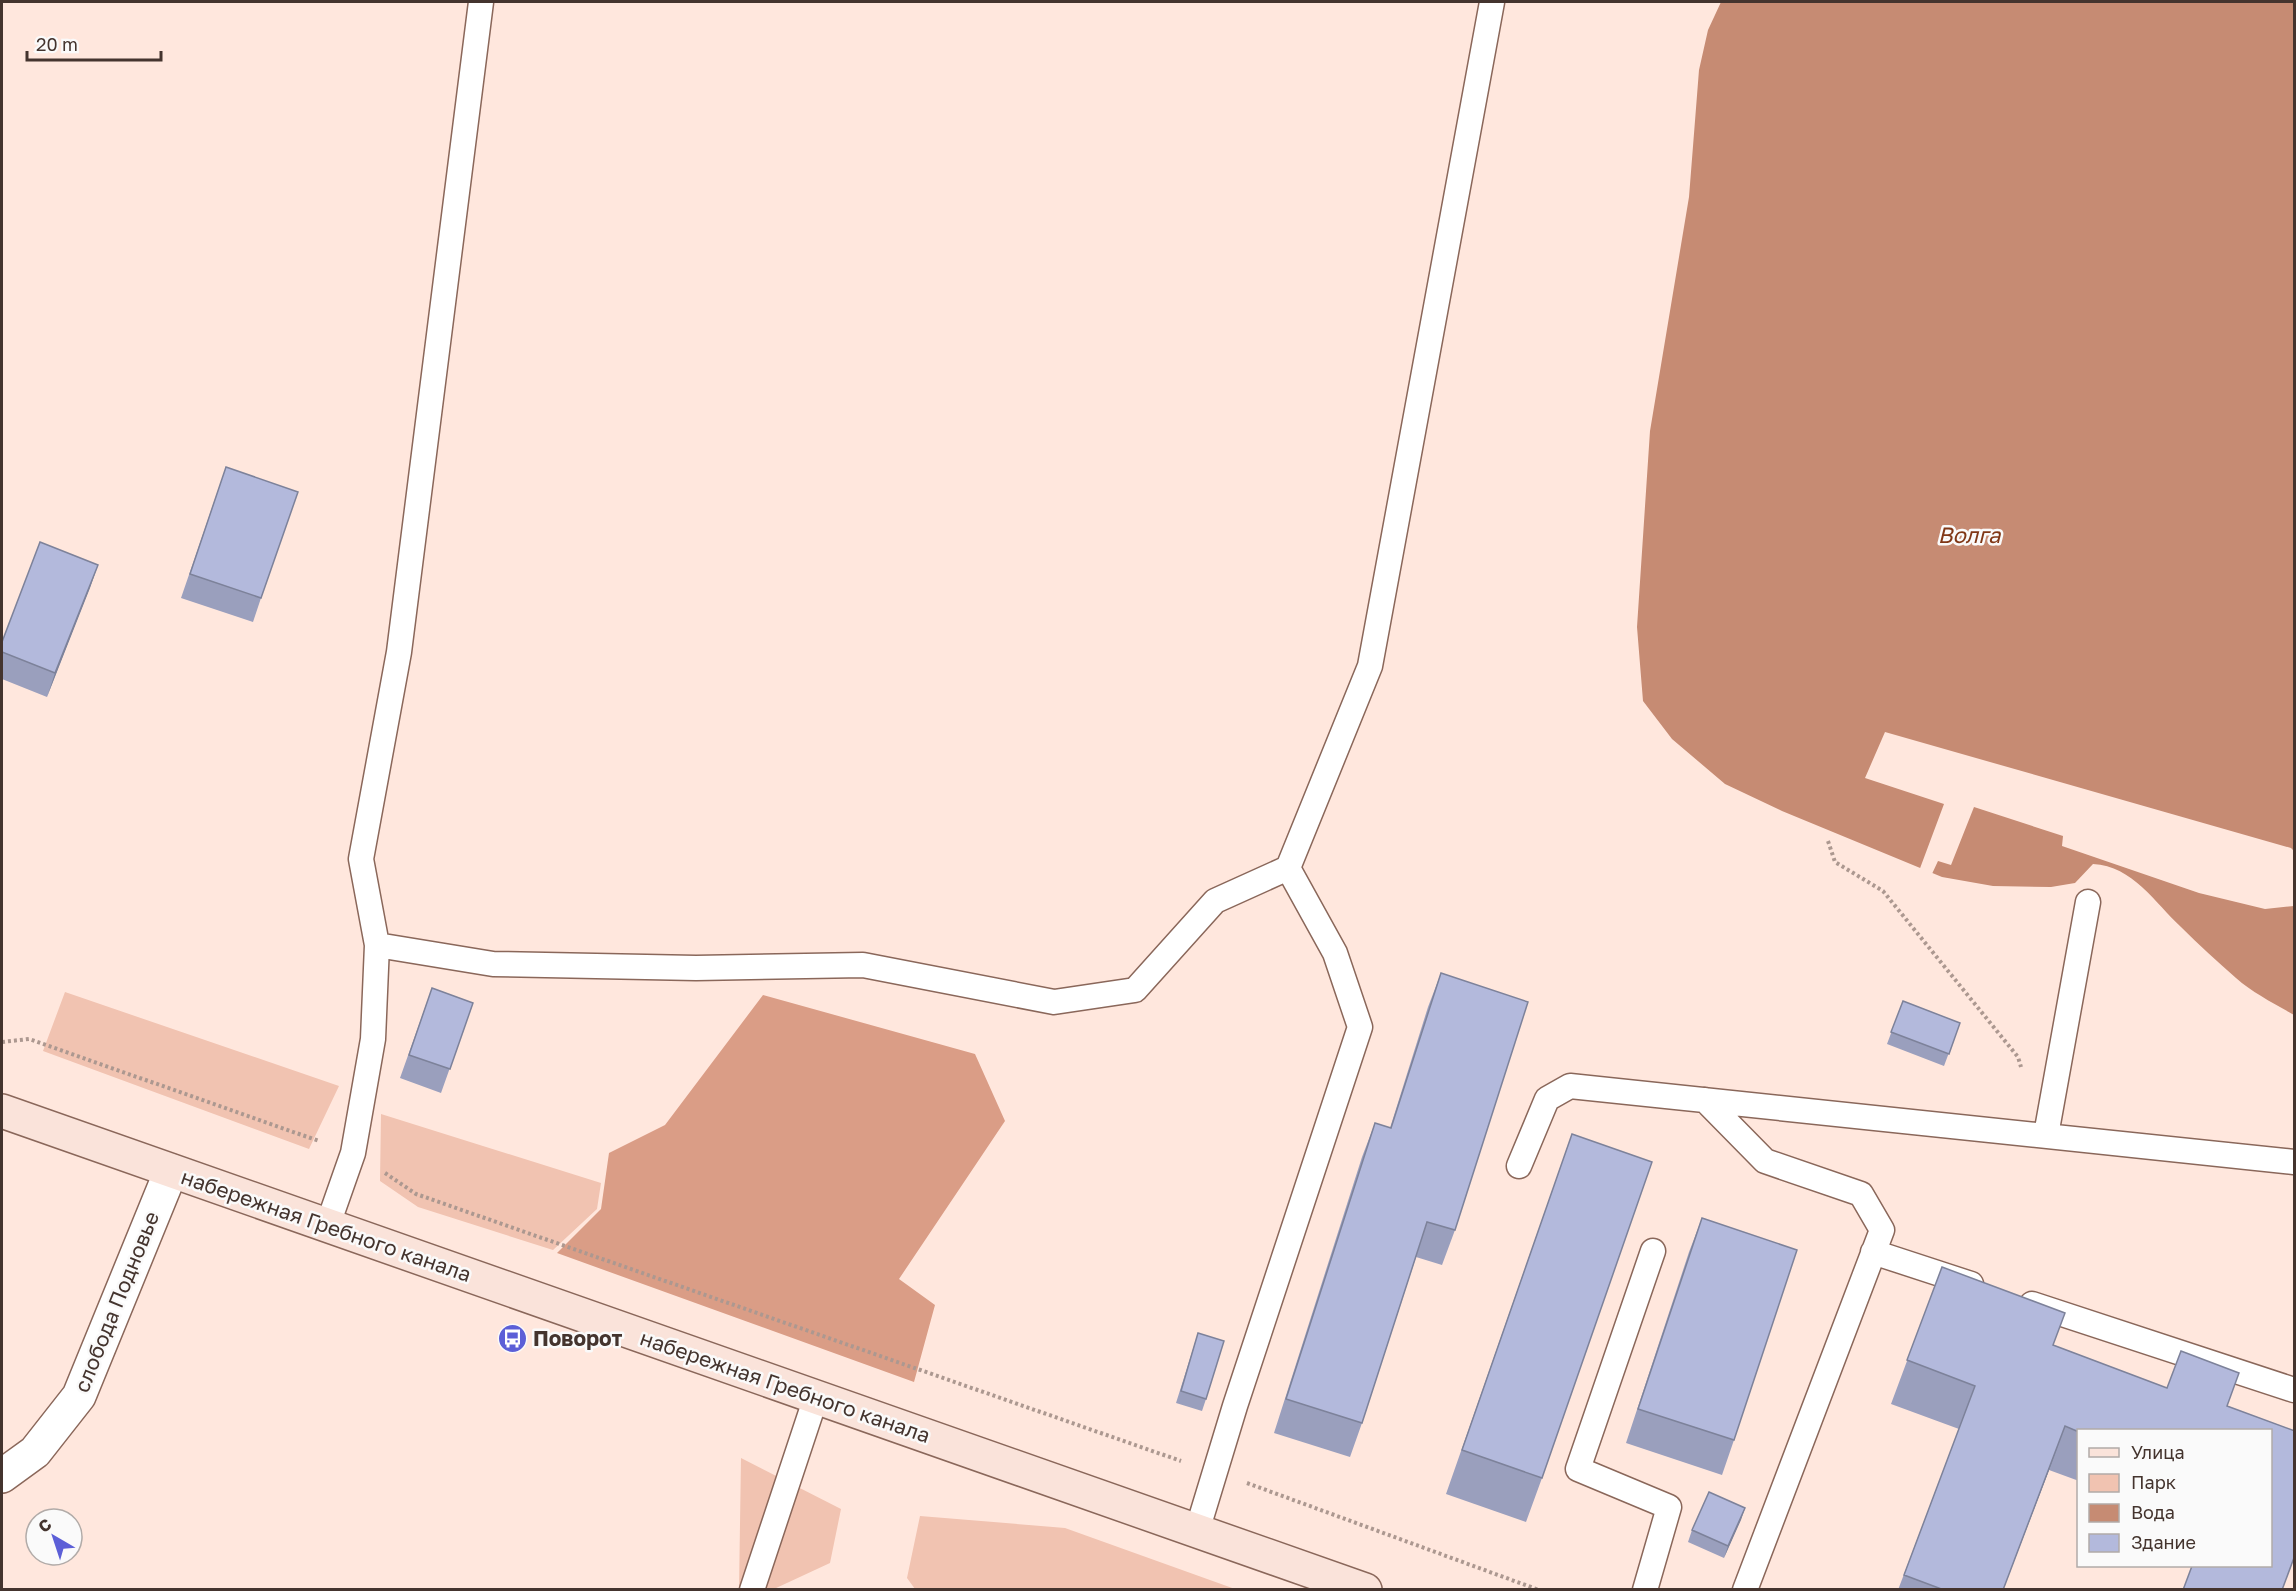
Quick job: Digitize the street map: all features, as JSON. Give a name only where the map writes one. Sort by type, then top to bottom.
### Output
[{"type":"street","name":"набережная Гребного канала","points":[[2,1111],[1365,1590]]},
{"type":"street","name":"слобода Подновье","points":[[2,1476],[35,1452],[80,1396],[171,1171]]},
{"type":"lane","points":[[327,1227],[353,1153],[373,1039],[377,945],[361,859],[399,652],[481,2]]},
{"type":"lane","points":[[377,945],[493,964],[696,968],[863,965],[1054,1002],[1135,990],[1215,901],[1288,868],[1370,666],[1492,2]]},
{"type":"lane","points":[[1197,1531],[1214,1471],[1360,1027],[1335,952],[1288,868]]},
{"type":"lane","points":[[2046,1136],[2088,902]]},
{"type":"lane","points":[[1519,1166],[1547,1099],[1570,1086],[2295,1162]]},
{"type":"lane","points":[[1705,1100],[1765,1161],[1861,1194],[1882,1230],[1745,1590]]},
{"type":"lane","points":[[1645,1590],[1669,1507],[1578,1469],[1653,1251]]},
{"type":"lane","points":[[1873,1252],[2295,1389]]},
{"type":"lane","points":[[752,1590],[816,1397]]},
{"type":"path","points":[[1828,841],[1835,862],[1883,891],[2018,1057],[2022,1068]]},
{"type":"path","points":[[2,1042],[29,1039],[353,1153],[416,1194],[1214,1471],[1539,1590]]},
{"type":"green space","points":[[65,992],[339,1086],[309,1149],[43,1051]]},
{"type":"green space","points":[[381,1114],[601,1183],[597,1209],[553,1250],[418,1207],[380,1181]]},
{"type":"green space","points":[[741,1458],[841,1509],[830,1563],[774,1589],[739,1590]]},
{"type":"green space","points":[[920,1516],[1065,1528],[1235,1589],[915,1589],[907,1578]]},
{"type":"shaded area","points":[[763,995],[975,1054],[1005,1121],[899,1279],[935,1305],[914,1382],[557,1253],[601,1209],[609,1153],[665,1125]]},
{"type":"water","name":"Волга","points":[[1721,2],[2294,2],[2294,1015],[2243,983],[2195,940],[2142,887],[2120,871],[2093,864],[2075,883],[2051,887],[1993,886],[1942,877],[1782,811],[1725,784],[1672,739],[1643,701],[1637,627],[1650,431],[1689,197],[1699,70],[1708,30]]},
{"type":"pier","points":[[1885,732],[2291,848],[2294,851],[2294,906],[2265,909],[2199,893],[2062,846],[2063,836],[1974,807],[1951,865],[1938,861],[1931,876],[1919,871],[1944,804],[1865,778]]},
{"type":"building","points":[[226,467],[298,492],[261,598],[190,574]]},
{"type":"building","points":[[40,542],[98,565],[55,673],[2,652],[2,642]]},
{"type":"building","points":[[1441,973],[1528,1002],[1455,1230],[1427,1222],[1362,1423],[1286,1399],[1375,1123],[1391,1128]]},
{"type":"building","points":[[432,988],[473,1003],[450,1069],[409,1055]]},
{"type":"building","points":[[1903,1001],[1960,1023],[1949,1054],[1891,1032]]},
{"type":"building","points":[[1572,1134],[1652,1162],[1542,1478],[1462,1450]]},
{"type":"building","points":[[1702,1218],[1797,1250],[1734,1440],[1638,1409]]},
{"type":"building","points":[[1942,1267],[2065,1313],[2053,1345],[2167,1388],[2181,1351],[2239,1373],[2227,1406],[2295,1431],[2295,1555],[2282,1590],[2183,1590],[2192,1567],[2272,1567],[2272,1429],[2077,1429],[2077,1431],[2065,1426],[2003,1590],[1944,1590],[1904,1575],[1975,1386],[1907,1360]]},
{"type":"building","points":[[1198,1333],[1224,1341],[1206,1399],[1181,1391]]},
{"type":"building","points":[[1709,1492],[1745,1508],[1728,1546],[1692,1530]]},
{"type":"place","name":"Поворот","points":[[512,1339]]}]
